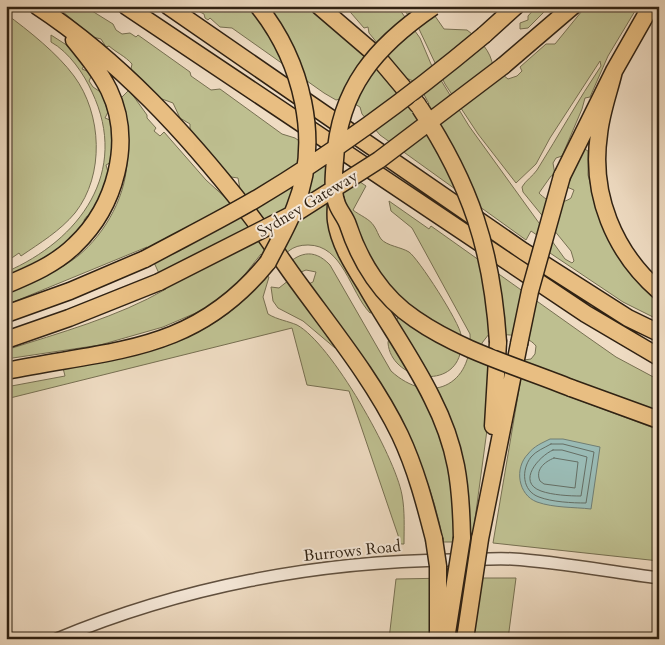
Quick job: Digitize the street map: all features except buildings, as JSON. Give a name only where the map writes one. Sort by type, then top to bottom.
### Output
[{"type":"highway","points":[[36,6],[64,24],[112,63],[193,148],[247,211],[376,393],[400,435],[418,478],[434,539],[438,566],[438,639]]},
{"type":"highway","points":[[6,285],[52,263],[74,246],[91,228],[106,203],[116,177],[120,148],[117,116],[110,92],[94,66],[74,40],[36,6]]},
{"type":"highway","points":[[126,6],[586,314],[659,357]]},
{"type":"highway","points":[[168,6],[523,251],[628,318],[659,334]]},
{"type":"highway","points":[[6,371],[112,353],[180,332],[213,315],[234,299],[268,262],[296,207],[304,176],[307,143],[305,112],[297,76],[284,45],[258,6]]},
{"type":"highway","points":[[319,6],[375,54],[420,108],[446,149],[476,213],[490,268],[496,302],[498,342],[496,404],[480,540],[465,639]]},
{"type":"highway","points":[[433,6],[402,28],[388,41],[363,72],[353,90],[345,108],[335,151],[336,221],[345,248],[356,270],[432,396],[456,458],[461,487],[462,538],[446,639]]},
{"type":"highway","name":"Sydney Gateway","points":[[6,314],[70,291],[145,259],[254,200],[322,158],[431,79],[516,6]]},
{"type":"highway","name":"Sydney Gateway","points":[[6,340],[70,318],[159,282],[231,247],[307,206],[378,160],[503,66],[573,6]]},
{"type":"highway","points":[[480,540],[530,291],[562,176],[614,71],[651,6]]},
{"type":"highway","points":[[614,71],[599,134],[599,182],[606,216],[616,239],[630,262],[659,291]]},
{"type":"highway","points":[[336,202],[346,218],[352,237],[369,271],[389,297],[414,318],[454,342],[570,388],[659,420]]},
{"type":"street","name":"Burrows Road","points":[[56,639],[97,622],[192,593],[279,574],[385,562],[512,559],[659,578]]},
{"type":"green space","points":[[295,5],[305,7],[333,26],[365,55],[394,87],[415,115],[429,104],[418,83],[406,78],[369,33],[368,27],[364,28],[345,6],[397,6],[420,38],[431,64],[469,126],[565,259],[572,263],[574,261],[571,251],[523,192],[522,187],[537,170],[601,66],[600,61],[550,138],[536,164],[516,183],[478,134],[445,84],[419,29],[401,6],[428,6],[444,29],[467,30],[484,46],[490,56],[493,67],[508,79],[517,76],[522,71],[520,67],[546,44],[555,44],[586,6],[638,6],[608,56],[590,97],[585,98],[562,156],[556,158],[553,163],[555,175],[551,176],[539,193],[546,199],[555,202],[563,202],[571,198],[574,190],[567,187],[583,148],[588,151],[588,175],[594,198],[651,293],[659,299],[659,320],[623,302],[547,251],[550,244],[531,231],[526,240],[380,135],[362,114],[360,107],[344,98],[336,100],[324,93],[232,28],[220,27],[210,18],[208,20],[205,18],[204,14],[188,6],[245,6],[248,8],[269,6],[271,9],[275,6]]},
{"type":"green space","points":[[56,6],[84,6],[113,24],[116,30],[122,34],[130,33],[136,37],[138,35],[190,72],[191,76],[211,90],[220,89],[282,134],[295,138],[366,186],[353,210],[372,224],[384,241],[409,252],[438,291],[454,318],[461,335],[460,354],[454,366],[445,373],[434,376],[421,376],[409,372],[399,365],[392,355],[388,343],[405,301],[370,313],[338,261],[320,247],[308,245],[293,248],[282,258],[276,267],[261,254],[238,283],[205,309],[163,327],[100,345],[6,359],[6,350],[108,316],[166,289],[147,247],[6,305],[6,291],[53,272],[70,262],[88,247],[106,224],[124,184],[127,156],[120,99],[129,90],[147,115],[147,118],[156,128],[154,131],[160,136],[164,132],[206,180],[228,200],[240,189],[238,178],[231,177],[190,130],[190,124],[180,118],[173,103],[162,99],[131,69],[132,64],[127,59],[109,46],[106,47],[101,39],[93,37]]},
{"type":"green space","points":[[537,6],[550,6],[528,28],[520,29],[520,23],[528,20],[528,16]]},
{"type":"green space","points":[[6,14],[51,51],[74,76],[90,108],[95,126],[96,144],[95,163],[91,181],[85,198],[75,213],[63,225],[21,256],[19,253],[6,262]]},
{"type":"green space","points":[[51,35],[65,44],[85,64],[82,69],[87,71],[91,77],[89,81],[93,87],[102,93],[108,112],[105,118],[110,120],[113,135],[113,161],[106,165],[109,176],[93,216],[87,216],[84,220],[86,225],[49,258],[6,277],[6,272],[56,242],[76,222],[91,200],[101,176],[105,149],[102,121],[92,92],[75,64],[58,46],[51,42]]},
{"type":"green space","points":[[389,201],[429,229],[431,226],[616,357],[659,380],[659,414],[571,380],[565,395],[659,430],[659,561],[493,543],[524,360],[531,359],[535,354],[536,346],[526,339],[507,335],[489,334],[482,343],[482,354],[492,367],[489,415],[473,534],[469,534],[467,483],[451,472],[455,542],[443,542],[435,505],[423,470],[390,406],[306,285],[313,282],[316,272],[306,270],[296,274],[283,268],[294,259],[306,254],[312,254],[324,259],[330,265],[391,371],[405,382],[420,387],[433,388],[446,385],[456,378],[464,367],[469,352],[470,334],[412,228],[391,211]]},
{"type":"green space","points":[[267,276],[269,277],[263,297],[268,314],[297,325],[311,336],[343,376],[375,429],[397,477],[402,495],[404,544],[401,544],[349,391],[307,385],[292,328],[6,399],[6,387],[65,376],[63,368],[150,350],[199,332],[222,318],[245,299]]},
{"type":"green space","points":[[289,280],[335,348],[303,321],[278,308],[273,301],[271,287],[279,288]]},
{"type":"green space","points":[[516,578],[508,639],[389,639],[396,579]]},
{"type":"water","points":[[550,439],[563,439],[600,447],[591,509],[544,504],[531,499],[526,494],[520,481],[521,466],[530,451]]}]
